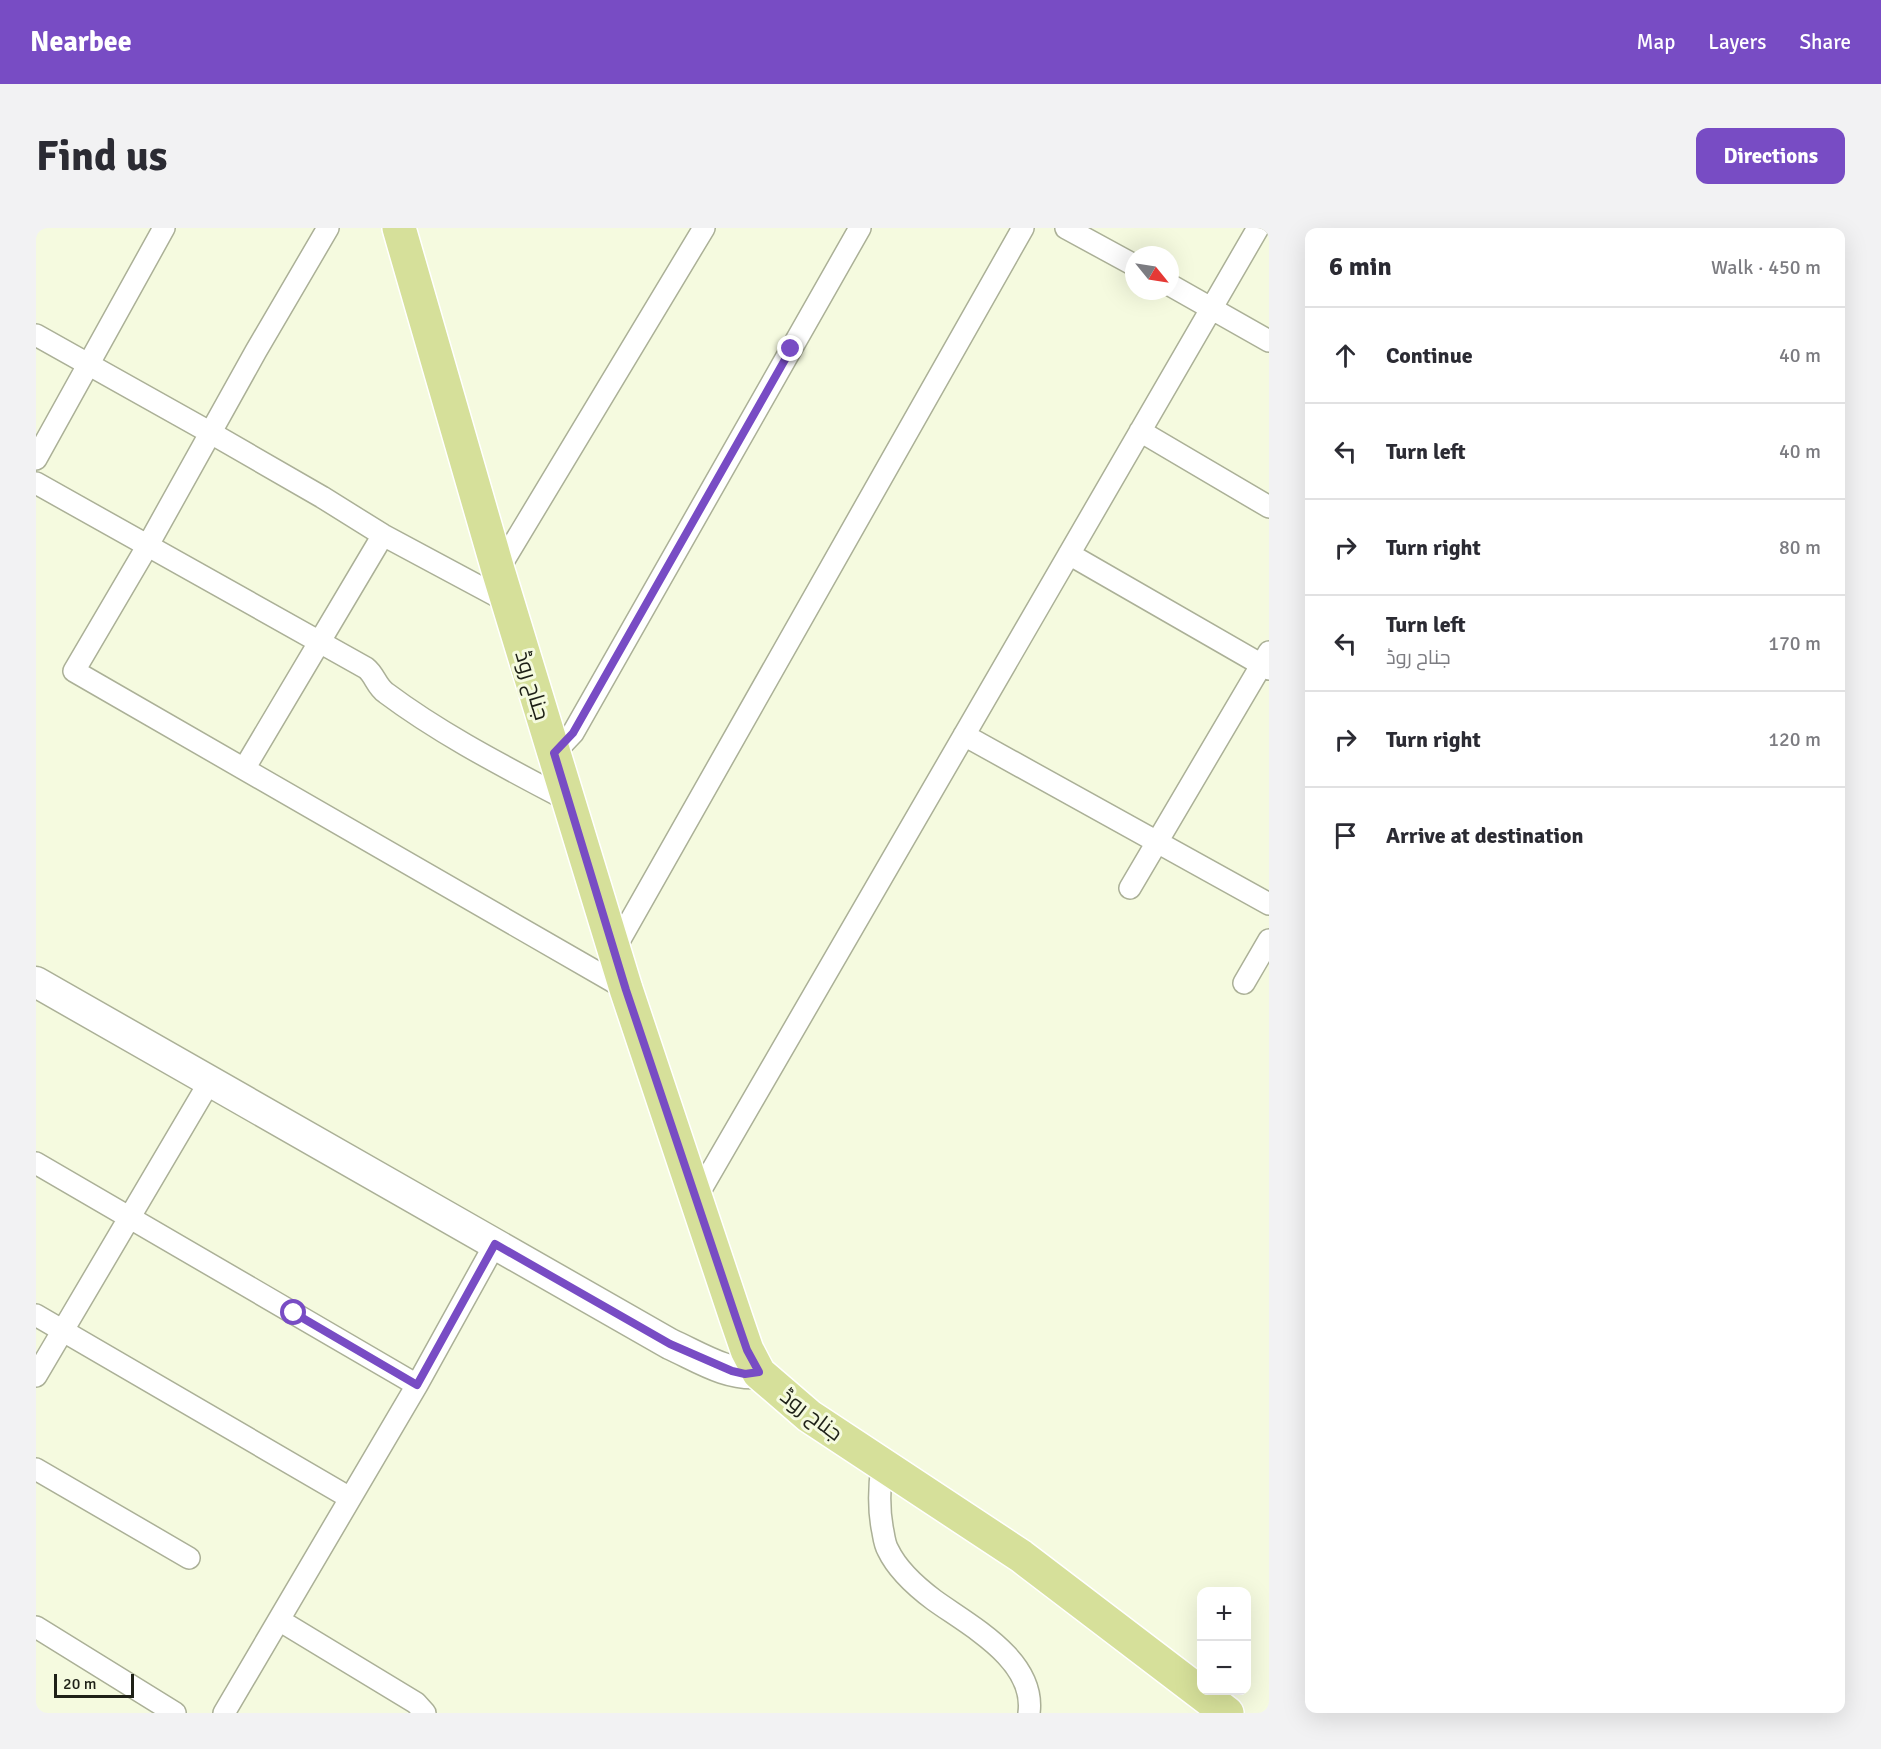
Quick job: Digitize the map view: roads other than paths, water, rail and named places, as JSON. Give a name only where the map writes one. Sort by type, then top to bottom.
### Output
[{"type":"main road","name":"جناح روڈ","points":[[399,228],[498,570],[626,990],[747,1350],[759,1372],[809,1416],[1021,1556],[1227,1713]]},
{"type":"street","points":[[36,459],[164,228]]},
{"type":"street","points":[[328,228],[74,671],[626,990]]},
{"type":"street","points":[[498,570],[704,228]]},
{"type":"street","points":[[554,753],[573,733],[860,228]]},
{"type":"street","points":[[614,950],[1023,228]]},
{"type":"street","points":[[1066,228],[1125,260]]},
{"type":"street","points":[[696,1198],[1258,228]]},
{"type":"street","points":[[1179,290],[1269,341]]},
{"type":"street","points":[[36,336],[211,433],[322,497],[382,535],[508,602]]},
{"type":"street","points":[[1140,431],[1269,507]]},
{"type":"street","points":[[36,483],[366,668],[372,673],[379,687],[426,720],[568,801]]},
{"type":"street","points":[[244,769],[382,535]]},
{"type":"street","points":[[1069,554],[1266,662],[1130,888]]},
{"type":"street","points":[[964,735],[1269,904]]},
{"type":"street","points":[[1244,983],[1269,940]]},
{"type":"street","points":[[36,982],[670,1344],[732,1371],[745,1374],[759,1372]]},
{"type":"street","points":[[36,1376],[210,1081]]},
{"type":"street","points":[[36,1163],[417,1385]]},
{"type":"street","points":[[224,1713],[417,1385],[495,1244]]},
{"type":"street","points":[[36,1315],[350,1498]]},
{"type":"street","points":[[882,1465],[879,1512],[887,1549],[906,1574],[932,1599],[994,1642],[1014,1664],[1026,1685],[1029,1713]]},
{"type":"street","points":[[36,1469],[189,1558]]},
{"type":"street","points":[[279,1620],[417,1710]]},
{"type":"street","points":[[36,1627],[175,1713]]}]
